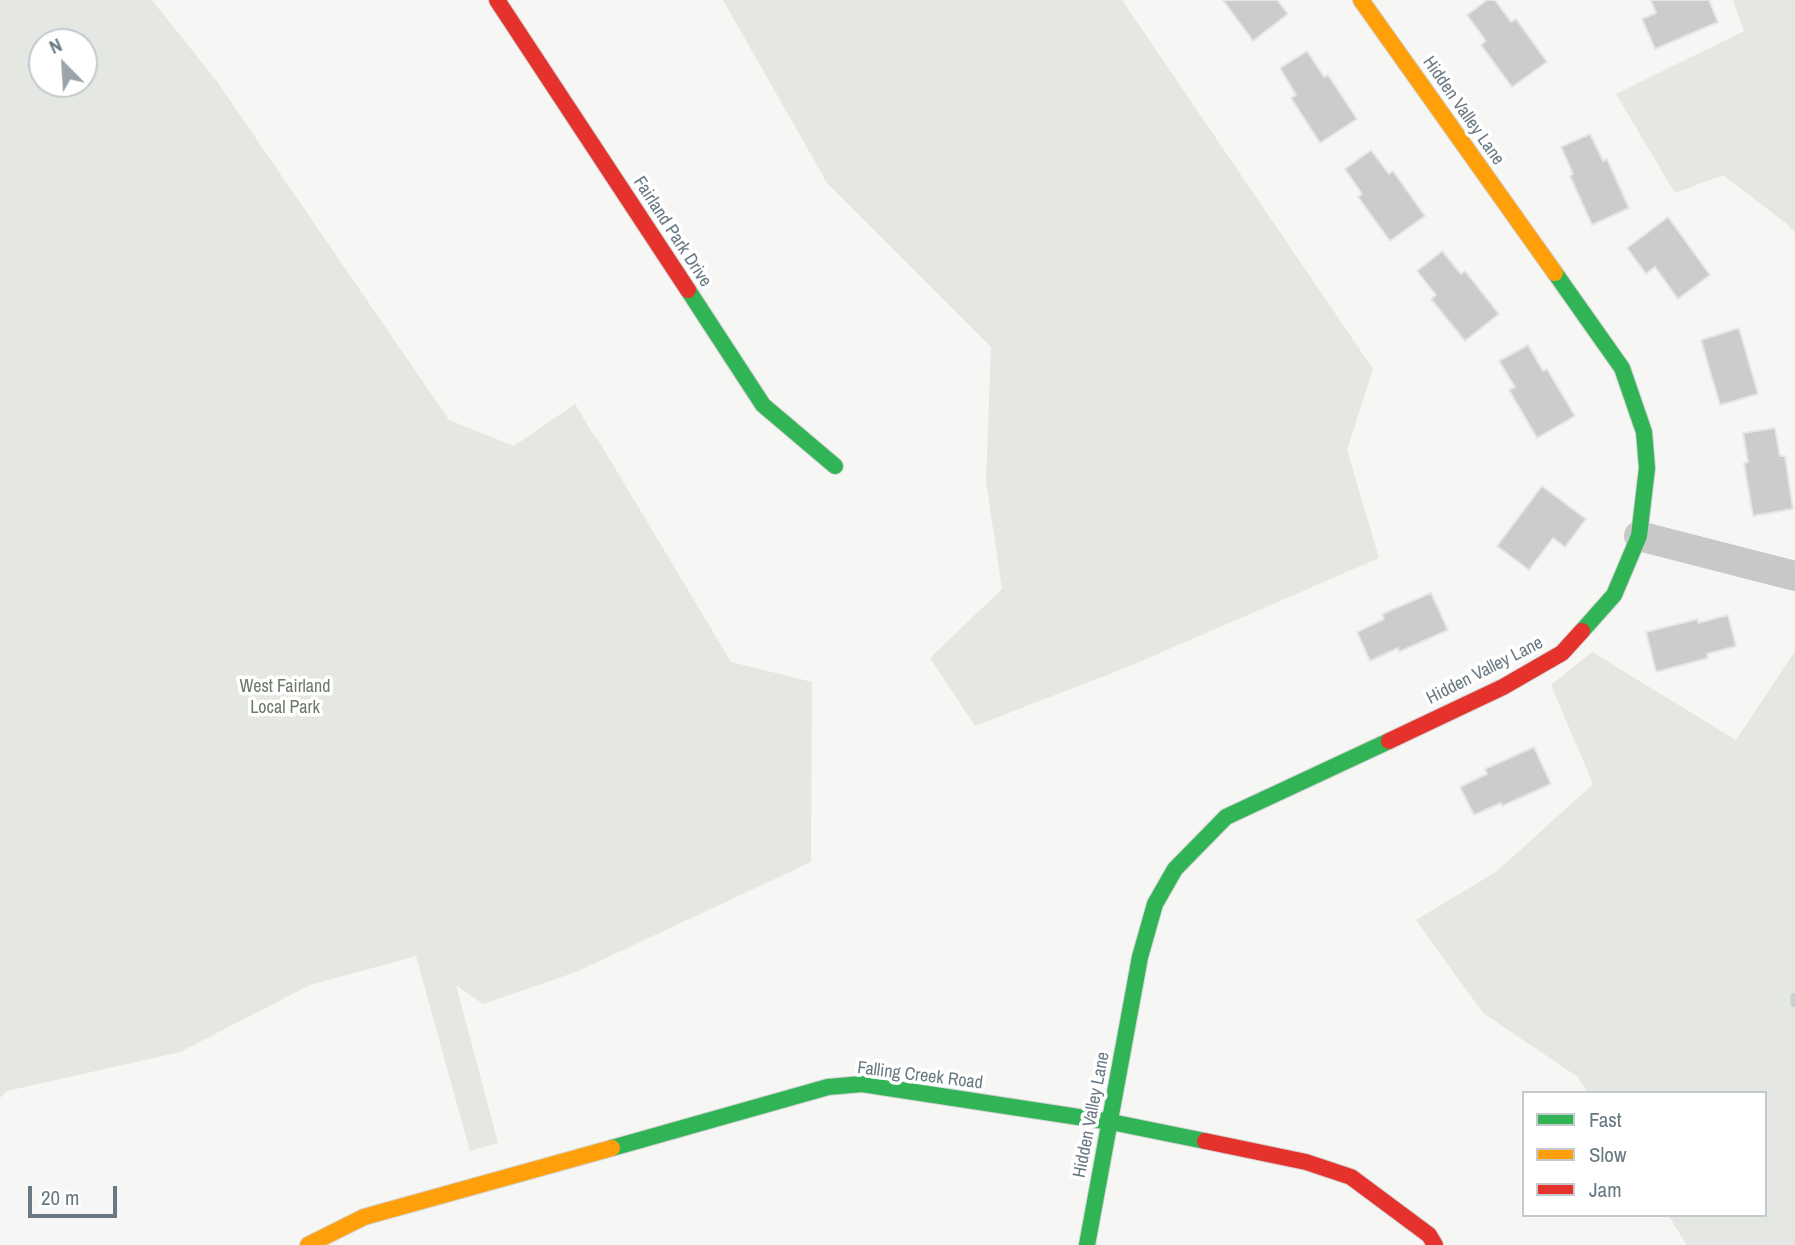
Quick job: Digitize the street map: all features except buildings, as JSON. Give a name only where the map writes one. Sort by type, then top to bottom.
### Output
[{"type":"street","name":"Fairland Park Drive","points":[[497,0],[763,405],[835,466]]},
{"type":"street","name":"Hidden Valley Lane","points":[[1087,1245],[1140,957],[1156,904],[1175,869],[1226,817],[1503,687],[1562,653],[1614,595],[1639,536],[1647,468],[1644,432],[1622,368],[1361,0]]},
{"type":"street","points":[[1639,536],[1795,576]]},
{"type":"street","name":"Falling Creek Road","points":[[308,1245],[364,1217],[828,1087],[862,1084],[1111,1122],[1306,1162],[1351,1177],[1429,1235],[1435,1245]]},
{"type":"green space","name":"West Fairland Local Park","points":[[0,0],[152,0],[218,83],[449,420],[514,446],[575,404],[731,662],[812,682],[811,862],[576,972],[483,1004],[456,985],[498,1143],[470,1151],[416,956],[310,985],[180,1052],[7,1091],[0,1098]]},
{"type":"green space","points":[[723,0],[1122,0],[1373,369],[1347,450],[1379,558],[1130,666],[975,726],[930,658],[1002,589],[986,481],[991,347],[827,183]]},
{"type":"green space","points":[[1733,0],[1795,0],[1795,233],[1723,175],[1675,193],[1616,94],[1744,31]]},
{"type":"green space","points":[[1795,651],[1795,1245],[1687,1245],[1669,1217],[1767,1217],[1767,1091],[1587,1091],[1578,1077],[1483,1013],[1416,920],[1496,872],[1593,784],[1551,685],[1592,652],[1736,740]]},
{"type":"waterway","points":[[1795,997],[1795,1003]]},
{"type":"traffic: fast","points":[[1555,273],[1622,368],[1644,432],[1647,468],[1639,536],[1614,595],[1582,631]]},
{"type":"traffic: fast","points":[[688,290],[763,405],[835,466]]},
{"type":"traffic: fast","points":[[1087,1245],[1140,957],[1155,904],[1175,869],[1226,817],[1389,741]]},
{"type":"traffic: fast","points":[[612,1148],[828,1087],[862,1084],[1111,1122],[1205,1141]]},
{"type":"traffic: slow","points":[[1361,0],[1555,273]]},
{"type":"traffic: slow","points":[[308,1245],[364,1217],[612,1148]]},
{"type":"traffic: jam","points":[[497,0],[688,290]]},
{"type":"traffic: jam","points":[[1389,741],[1503,687],[1562,653],[1582,631]]},
{"type":"traffic: jam","points":[[1205,1141],[1306,1162],[1351,1177],[1429,1235],[1435,1245]]}]
